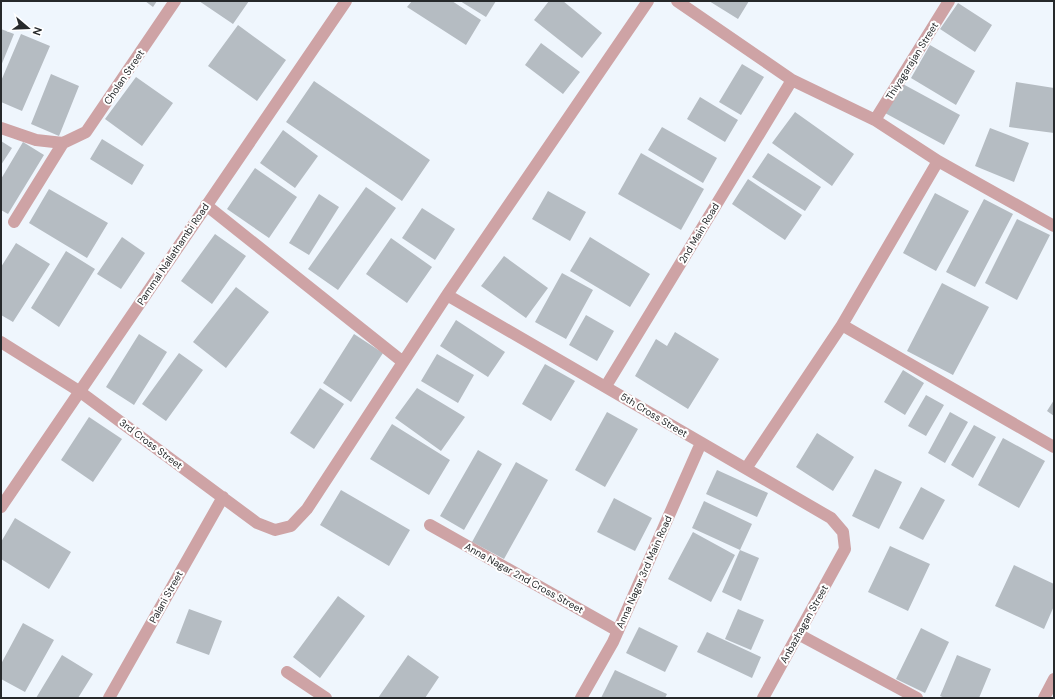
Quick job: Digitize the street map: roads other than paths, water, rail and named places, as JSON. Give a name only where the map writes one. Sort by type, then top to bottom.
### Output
[{"type":"street","name":"Cholan Street","points":[[63,143],[86,132],[175,1]]},
{"type":"street","name":"Pammal Nallathambi Road","points":[[1,507],[79,390],[346,1]]},
{"type":"street","name":"3rd Cross Street","points":[[1,342],[79,390],[257,522],[275,530],[291,526],[308,509],[447,295],[648,1]]},
{"type":"street","points":[[677,1],[792,80],[875,120],[938,161],[1054,226]]},
{"type":"street","name":"Thiyagarajan Street","points":[[875,120],[949,1]]},
{"type":"street","name":"2nd Main Road","points":[[606,386],[792,80]]},
{"type":"street","points":[[1,128],[36,140],[63,143],[14,222]]},
{"type":"street","points":[[746,467],[842,325],[938,161]]},
{"type":"street","points":[[206,205],[403,362]]},
{"type":"street","name":"5th Cross Street","points":[[447,295],[606,386],[701,443],[746,467],[830,518],[842,532],[845,549]]},
{"type":"street","points":[[842,325],[1054,447]]},
{"type":"street","name":"Anna Nagar 3rd Main Road","points":[[581,698],[618,631],[701,443]]},
{"type":"street","name":"Palani Street","points":[[109,698],[223,497]]},
{"type":"street","name":"Anna Nagar 2nd Cross Street","points":[[430,525],[618,631]]},
{"type":"street","name":"Anbazhagan Street","points":[[763,698],[845,549]]},
{"type":"street","points":[[798,634],[917,698]]},
{"type":"street","points":[[288,672],[326,698]]},
{"type":"street","points":[[1044,698],[1054,679]]}]
